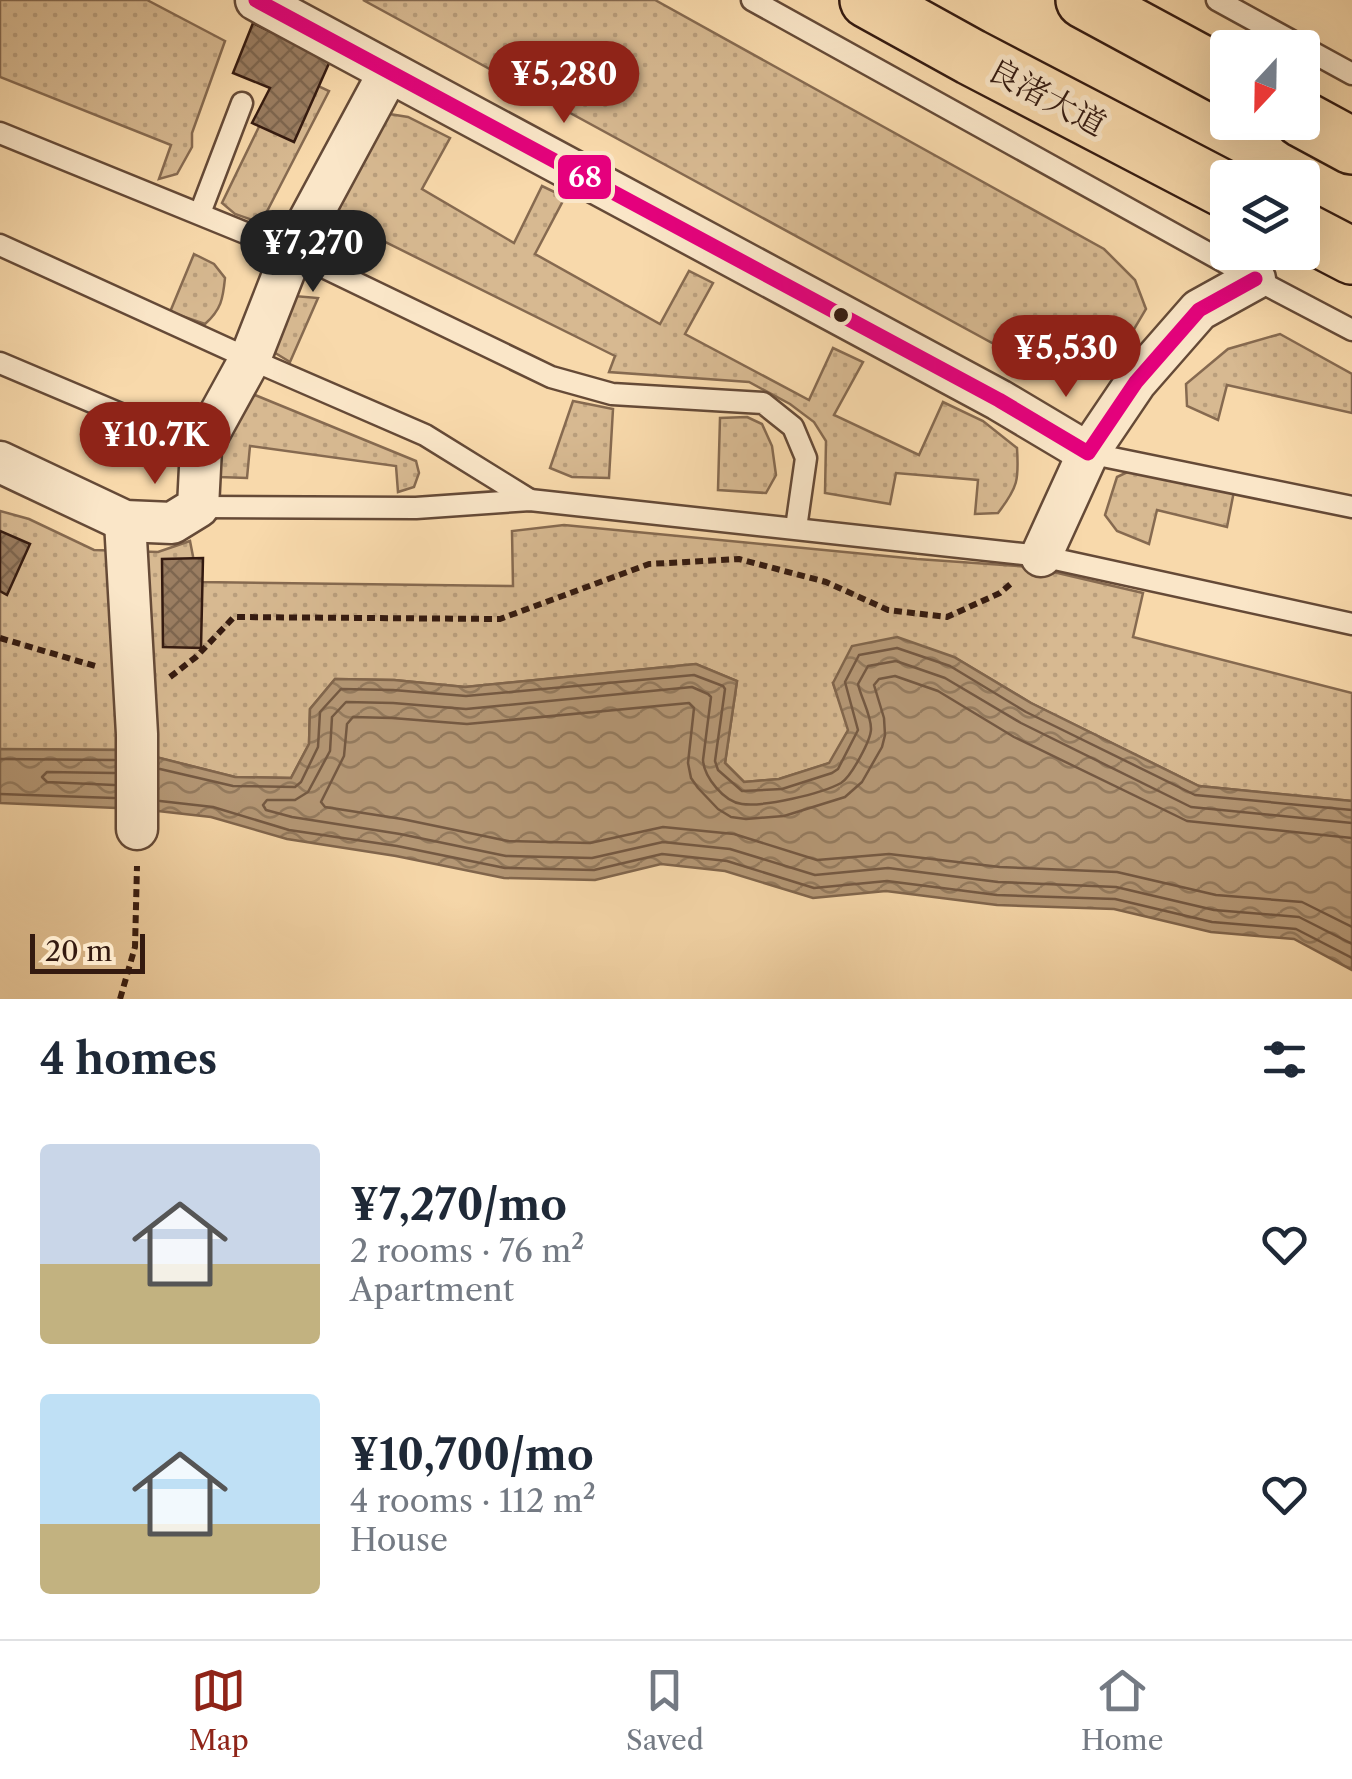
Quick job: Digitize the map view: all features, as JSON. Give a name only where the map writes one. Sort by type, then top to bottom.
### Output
[{"type":"highway","name":"良渚大道","points":[[868,0],[1210,182]]},
{"type":"highway","points":[[1084,0],[1210,68]]},
{"type":"highway","points":[[1320,129],[1352,146]]},
{"type":"highway","points":[[1320,239],[1352,256]]},
{"type":"street","points":[[256,0],[983,391],[1088,454]]},
{"type":"street","points":[[0,462],[125,521],[172,523],[198,508],[201,448],[250,359],[292,252],[389,72]]},
{"type":"street","points":[[1041,556],[1088,454],[1136,382],[1199,310],[1255,279]]},
{"type":"street","points":[[125,521],[137,734],[137,830]]},
{"type":"lane","points":[[752,0],[1352,330]]},
{"type":"lane","points":[[1217,0],[1352,74]]},
{"type":"lane","points":[[200,213],[242,104]]},
{"type":"lane","points":[[0,133],[292,252],[550,377],[612,394],[763,404],[793,427],[806,458],[796,528]]},
{"type":"lane","points":[[0,245],[425,434],[530,500]]},
{"type":"lane","points":[[0,363],[201,448]]},
{"type":"lane","points":[[1088,454],[1352,506]]},
{"type":"lane","points":[[198,508],[416,508],[530,500],[1041,556],[1352,624]]},
{"type":"path","points":[[0,638],[134,678],[167,679],[196,657],[234,616],[500,619],[649,564],[739,558],[826,582],[888,610],[947,617],[1000,594],[1041,556]]},
{"type":"path","points":[[120,999],[135,947],[137,830]]},
{"type":"shaded area","points":[[0,0],[147,0],[225,41],[192,133],[192,147],[177,174],[159,179],[171,145],[0,77]]},
{"type":"shaded area","points":[[363,0],[655,0],[1104,249],[1135,280],[1146,309],[1114,363],[1086,376],[1038,368]]},
{"type":"shaded area","points":[[286,71],[329,91],[261,223],[235,214],[222,203]]},
{"type":"shaded area","points":[[377,112],[408,117],[450,138],[422,189],[514,243],[542,186],[565,197],[535,254],[660,324],[689,271],[713,283],[685,334],[809,400],[833,348],[863,362],[834,415],[919,455],[943,402],[983,421],[1017,448],[1017,476],[1010,496],[998,513],[975,514],[978,480],[896,473],[890,504],[825,493],[826,441],[814,422],[749,382],[609,372],[615,356],[353,226],[331,262],[317,249],[312,224]]},
{"type":"shaded area","points":[[194,254],[214,264],[225,278],[220,304],[205,324],[170,312]]},
{"type":"shaded area","points":[[294,296],[318,298],[290,362],[272,351]]},
{"type":"shaded area","points":[[1280,334],[1352,374],[1352,413],[1227,385],[1218,420],[1187,406],[1186,384],[1228,349]]},
{"type":"shaded area","points":[[255,395],[416,461],[419,473],[414,487],[398,492],[396,466],[250,446],[247,478],[219,477],[211,460],[241,396]]},
{"type":"shaded area","points":[[573,401],[613,409],[609,478],[572,477],[550,468]]},
{"type":"shaded area","points":[[747,417],[762,424],[772,446],[776,475],[766,493],[718,490],[720,418]]},
{"type":"shaded area","points":[[1140,466],[1235,486],[1227,527],[1157,510],[1149,544],[1117,531],[1105,515],[1117,477]]},
{"type":"shaded area","points":[[0,511],[29,519],[94,550],[158,552],[190,541],[198,582],[513,586],[512,531],[564,525],[1032,567],[1143,593],[1133,637],[1352,693],[1352,801],[1199,786],[1031,703],[954,657],[833,683],[849,729],[830,763],[779,779],[744,782],[725,763],[737,681],[696,664],[465,687],[335,679],[310,709],[309,744],[291,778],[235,777],[128,750],[0,749]]},
{"type":"water","points":[[897,637],[954,657],[1031,703],[1199,786],[1352,801],[1352,970],[1294,939],[1211,932],[1114,909],[997,905],[886,891],[813,898],[725,871],[661,864],[595,880],[504,878],[287,839],[211,817],[140,809],[0,803],[0,749],[128,750],[235,777],[291,778],[309,744],[310,709],[335,679],[465,687],[696,664],[737,681],[725,763],[744,782],[779,779],[829,763],[848,730],[833,683],[852,646]]},
{"type":"building","points":[[253,23],[330,61],[294,142],[252,123],[270,88],[233,73]]},
{"type":"building","points":[[0,531],[30,544],[7,595],[0,591]]},
{"type":"building","points":[[203,558],[201,648],[163,647],[162,559]]},
{"type":"transit line","name":"68","points":[[256,0],[999,400],[1088,453],[1136,382],[1199,310],[1255,279]]}]
